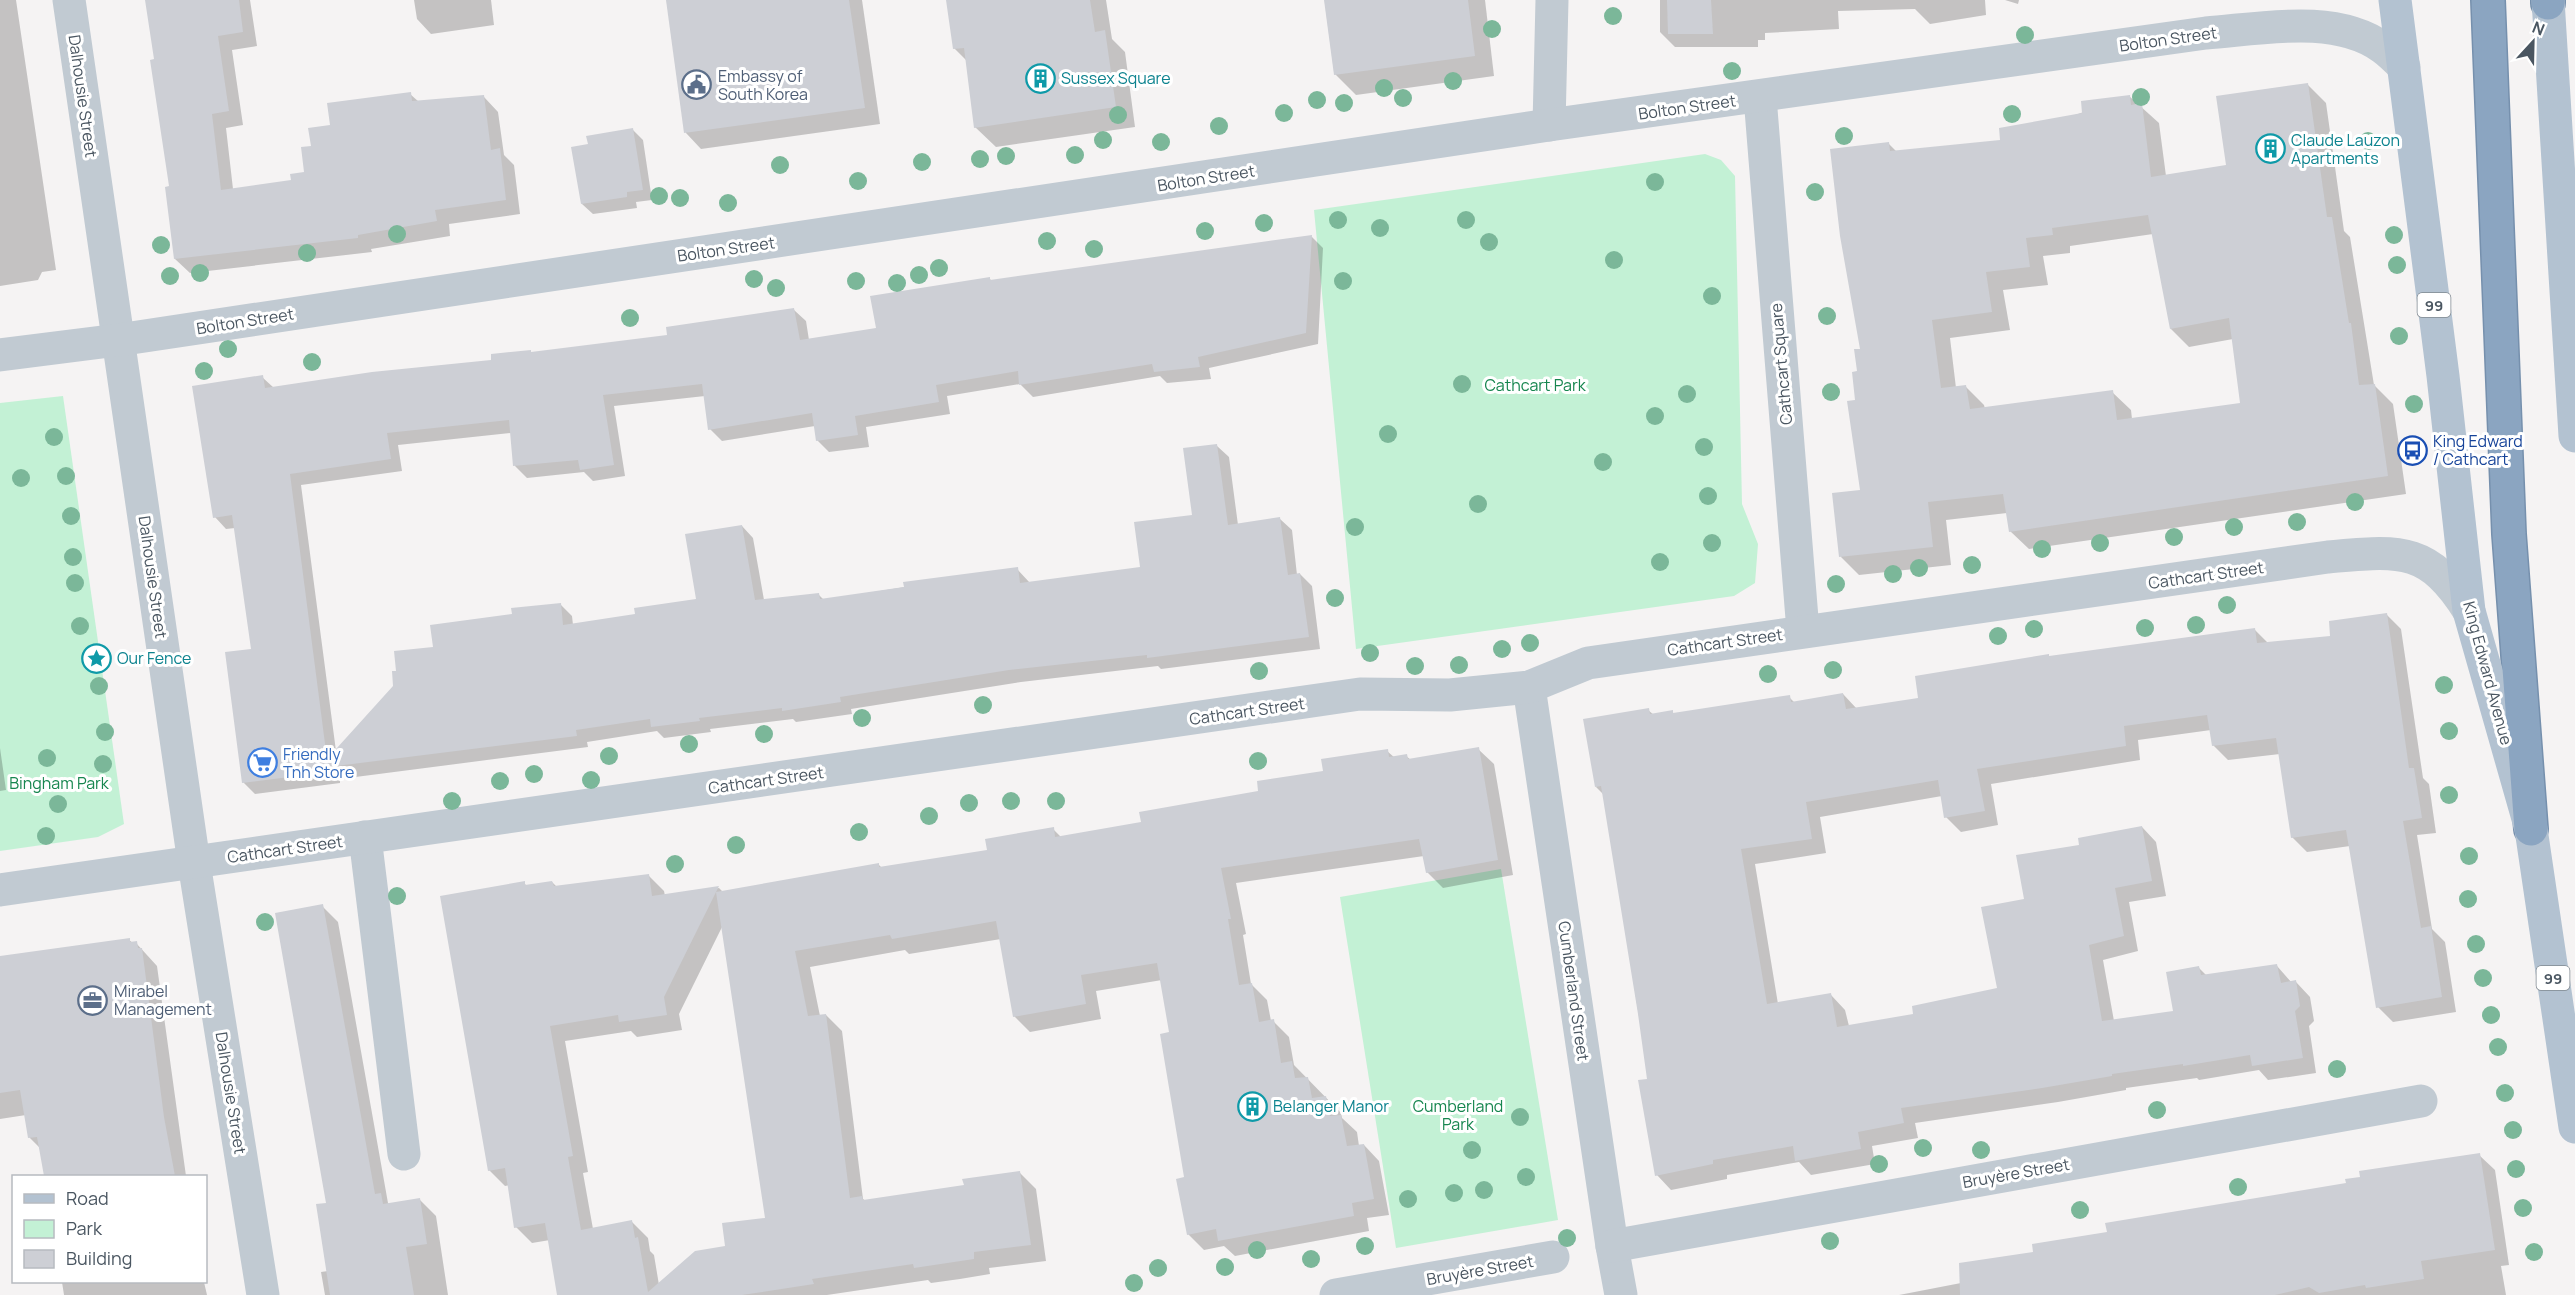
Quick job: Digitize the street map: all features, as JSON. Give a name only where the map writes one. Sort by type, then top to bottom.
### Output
[{"type":"highway","points":[[2488,0],[2509,534],[2531,829]]},
{"type":"main road","name":"King Edward Avenue","points":[[2395,0],[2442,364],[2469,611],[2531,829],[2575,1127]]},
{"type":"main road","points":[[2548,1],[2575,436]]},
{"type":"street","name":"Dalhousie Street","points":[[69,0],[194,863],[263,1295]]},
{"type":"street","points":[[1549,125],[1552,0]]},
{"type":"street","name":"Bolton Street","points":[[0,355],[118,340],[1549,125],[2206,33],[2301,25],[2334,29],[2358,35],[2382,47],[2404,67]]},
{"type":"street","name":"Cathcart Square","points":[[1760,97],[1803,631]]},
{"type":"street","name":"Cathcart Street","points":[[0,890],[1360,694],[1450,695],[1530,687],[1588,663],[2316,559],[2388,552],[2417,559],[2436,570],[2453,586],[2469,611]]},
{"type":"street","name":"Cumberland Street","points":[[1530,687],[1621,1295]]},
{"type":"street","points":[[365,837],[404,1154]]},
{"type":"street","name":"Bruyère Street","points":[[1612,1246],[2421,1101]]},
{"type":"street","name":"Bruyère Street","points":[[1336,1295],[1553,1257]]},
{"type":"green space","name":"Cathcart Park","points":[[1705,154],[1721,160],[1735,176],[1742,504],[1758,544],[1755,583],[1734,596],[1356,649],[1314,210]]},
{"type":"green space","name":"Bingham Park","points":[[63,396],[124,824],[98,837],[0,851],[0,403]]},
{"type":"green space","name":"Cumberland Park","points":[[1501,869],[1558,1220],[1396,1248],[1340,897]]},
{"type":"building","points":[[145,0],[239,0],[243,32],[218,36],[229,111],[212,114],[221,190],[291,180],[290,174],[304,172],[301,147],[311,146],[308,128],[330,125],[327,103],[411,92],[412,101],[484,95],[491,150],[500,148],[506,200],[435,210],[437,221],[358,235],[358,238],[174,259],[165,187],[169,186],[150,60],[154,59]]},
{"type":"building","points":[[666,0],[849,0],[865,108],[684,133]]},
{"type":"building","name":"Sussex Square","points":[[946,0],[1090,0],[1095,32],[1105,30],[1116,107],[974,128],[964,48],[953,49]]},
{"type":"building","points":[[1324,0],[1468,0],[1475,56],[1334,75]]},
{"type":"building","points":[[1667,0],[1711,0],[1713,34],[1668,34]]},
{"type":"building","points":[[2308,83],[2327,217],[2332,217],[2349,323],[2351,323],[2359,385],[2375,384],[2388,476],[2009,532],[2003,494],[1928,502],[1933,547],[1839,557],[1832,493],[1860,490],[1847,401],[1855,400],[1852,372],[1857,371],[1854,349],[1860,349],[1840,236],[1830,149],[1889,142],[1890,151],[2000,140],[1999,128],[2082,113],[2081,101],[2130,95],[2131,105],[2142,103],[2151,177],[2226,165],[2216,96]],"holes":[[[2148,215],[2170,329],[2229,318],[2240,403],[2117,420],[2113,390],[1970,409],[1966,385],[1941,388],[1932,320],[1992,312],[1986,272],[2030,267],[2026,238],[2053,235],[2052,228]]]},
{"type":"building","points":[[633,128],[643,190],[627,192],[627,197],[581,204],[571,147],[588,144],[586,136]]},
{"type":"building","points":[[1312,235],[1306,333],[1198,357],[1200,367],[1154,372],[1152,364],[1019,385],[1018,371],[936,385],[939,402],[855,416],[858,435],[816,441],[812,413],[708,430],[702,384],[603,395],[614,465],[580,470],[578,460],[513,466],[509,420],[387,433],[391,459],[290,474],[327,759],[393,686],[392,671],[396,671],[394,651],[433,647],[430,625],[512,614],[511,608],[561,603],[563,625],[635,614],[634,608],[696,599],[685,534],[742,525],[755,600],[819,593],[820,599],[904,587],[903,582],[1018,567],[1020,583],[1140,567],[1134,522],[1192,515],[1183,448],[1217,444],[1228,525],[1280,517],[1288,575],[1300,573],[1309,637],[1147,658],[1147,655],[1009,670],[840,697],[841,702],[782,711],[782,708],[699,718],[700,721],[651,727],[650,719],[576,730],[577,736],[328,767],[329,772],[242,783],[225,652],[251,649],[232,515],[213,518],[192,386],[263,375],[265,388],[372,372],[491,360],[491,354],[531,350],[531,352],[667,335],[666,327],[794,308],[800,340],[876,328],[870,296],[990,277],[990,280]]},
{"type":"building","points":[[2387,613],[2409,768],[2414,768],[2422,818],[2403,821],[2421,928],[2431,926],[2442,997],[2376,1008],[2346,830],[2291,838],[2276,738],[2212,746],[2207,715],[2124,726],[2126,746],[1977,769],[1985,811],[1944,818],[1938,780],[1806,802],[1812,839],[1741,849],[1767,1004],[1831,993],[1837,1027],[1913,1014],[1912,1006],[1997,988],[1981,907],[2024,899],[2016,855],[2079,845],[2078,838],[2142,826],[2152,881],[2115,888],[2124,936],[2089,945],[2102,1021],[2173,1011],[2166,972],[2199,966],[2201,975],[2277,964],[2281,983],[2296,980],[2300,1006],[2295,1011],[2303,1058],[2252,1066],[2250,1055],[2112,1074],[2112,1076],[2042,1088],[1901,1108],[1904,1123],[1858,1132],[1861,1149],[1795,1161],[1793,1146],[1713,1160],[1713,1164],[1655,1176],[1638,1080],[1647,1079],[1638,1014],[1601,786],[1595,787],[1583,719],[1649,708],[1650,714],[1673,710],[1673,713],[1790,695],[1791,702],[1843,693],[1846,709],[1918,698],[1915,676],[2049,654],[2049,656],[2255,628],[2257,643],[2330,636],[2329,621]]},
{"type":"building","points":[[1479,747],[1498,860],[1426,873],[1419,839],[1221,868],[1231,919],[1228,919],[1239,985],[1252,983],[1259,1022],[1274,1019],[1281,1063],[1292,1061],[1295,1078],[1308,1077],[1312,1098],[1326,1096],[1330,1116],[1341,1115],[1347,1146],[1364,1144],[1374,1199],[1352,1203],[1354,1216],[1218,1241],[1216,1229],[1187,1235],[1176,1179],[1184,1177],[1160,1034],[1169,1032],[1157,963],[1081,975],[1086,1004],[1013,1017],[996,921],[892,939],[890,935],[795,951],[808,1016],[826,1014],[850,1198],[862,1196],[863,1200],[964,1185],[962,1179],[1020,1171],[1031,1245],[974,1252],[974,1259],[914,1268],[913,1264],[812,1279],[814,1284],[742,1295],[557,1295],[545,1223],[514,1228],[505,1168],[488,1171],[440,896],[525,881],[525,885],[552,881],[554,886],[649,874],[652,896],[719,886],[716,892],[879,863],[879,867],[987,850],[985,839],[1054,827],[1055,837],[1141,822],[1139,812],[1258,791],[1257,781],[1323,771],[1321,759],[1388,749],[1389,757],[1407,754],[1408,759]],"holes":[[[716,892],[765,1218],[722,1223],[725,1246],[695,1251],[648,1292],[638,1237],[635,1238],[632,1220],[581,1230],[568,1157],[573,1156],[550,1026],[618,1015],[619,1022],[667,1015],[664,997]]]},
{"type":"building","points":[[323,904],[375,1194],[381,1193],[383,1204],[420,1198],[427,1244],[406,1247],[414,1295],[330,1295],[316,1204],[326,1203],[275,913]]},
{"type":"building","points":[[130,938],[130,942],[137,941],[138,948],[142,948],[164,1117],[175,1175],[44,1175],[37,1137],[28,1138],[20,1090],[0,1093],[0,956]]},
{"type":"building","points":[[2480,1153],[2495,1250],[2421,1261],[2424,1279],[2366,1288],[2365,1285],[2319,1293],[2309,1287],[2275,1295],[1960,1295],[1959,1263],[2033,1252],[2032,1244],[2107,1232],[2105,1223],[2346,1183],[2345,1179],[2360,1177],[2359,1171]]},
{"type":"place","name":"Sussex Square","points":[[1040,78]]},
{"type":"place","name":"Embassy of South Korea","points":[[697,85]]},
{"type":"place","name":"Claude Lauzon Apartments","points":[[2270,149]]},
{"type":"place","name":"King Edward / Cathcart","points":[[2412,450]]},
{"type":"place","name":"Our Fence","points":[[96,658]]},
{"type":"place","name":"Friendly Tnh Store","points":[[262,763]]},
{"type":"place","name":"Mirabel Management","points":[[93,1000]]},
{"type":"place","name":"Belanger Manor","points":[[1252,1106]]}]
